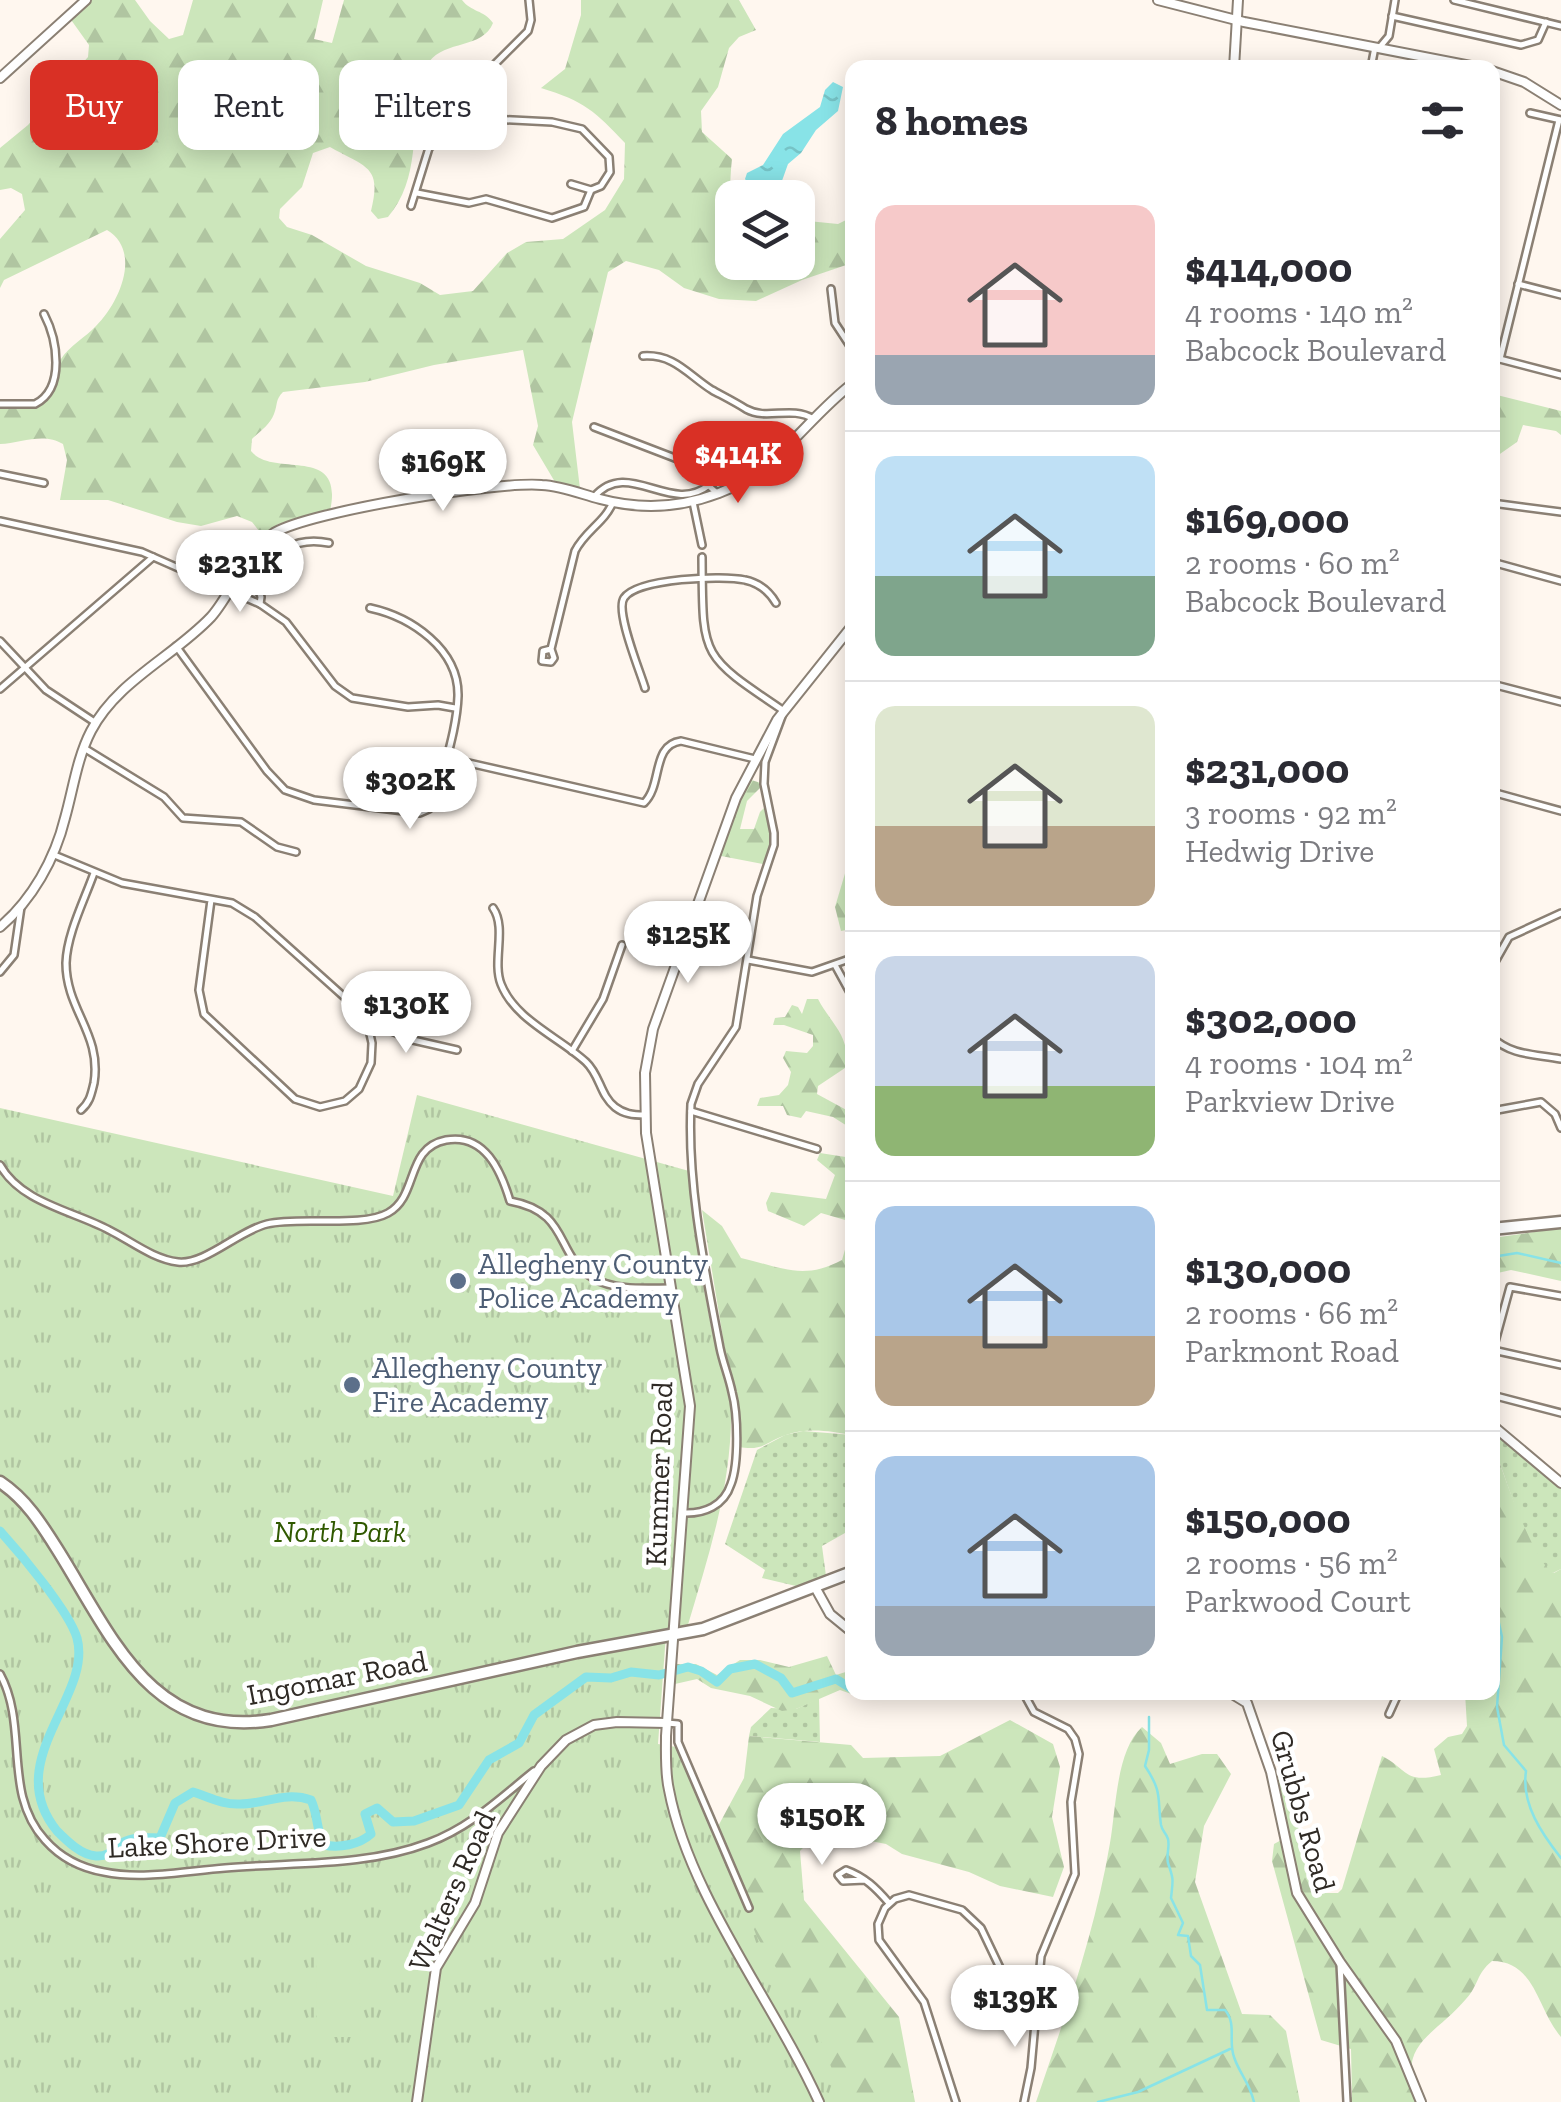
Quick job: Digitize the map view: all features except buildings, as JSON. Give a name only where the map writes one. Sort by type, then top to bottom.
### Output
[{"type":"main road","points":[[1500,1228],[1561,1222]]},
{"type":"main road","name":"Ingomar Road","points":[[0,1482],[31,1509],[140,1678],[164,1699],[206,1718],[241,1723],[271,1720],[578,1652],[673,1636],[720,1624],[845,1575]]},
{"type":"street","points":[[0,78],[86,0]]},
{"type":"street","points":[[499,60],[528,31],[529,0]]},
{"type":"street","points":[[1158,0],[1236,20],[1442,60]]},
{"type":"street","points":[[1234,60],[1238,0]]},
{"type":"street","points":[[1395,0],[1389,36],[1396,51]]},
{"type":"street","points":[[1454,0],[1561,26]]},
{"type":"street","points":[[1392,16],[1521,45],[1538,40],[1546,22]]},
{"type":"street","points":[[1373,60],[1377,47],[1389,36]]},
{"type":"street","points":[[1500,73],[1559,102]]},
{"type":"street","points":[[1500,345],[1560,120],[1530,113]]},
{"type":"street","points":[[507,120],[552,122],[582,129],[610,157],[610,172],[601,186],[591,190],[571,184]]},
{"type":"street","points":[[411,206],[429,150]]},
{"type":"street","points":[[417,193],[469,203],[486,199],[562,218],[584,208],[591,190]]},
{"type":"street","points":[[1518,284],[1561,295]]},
{"type":"street","points":[[832,289],[835,323],[845,339]]},
{"type":"street","points":[[0,404],[35,404],[50,392],[55,356],[52,331],[44,314]]},
{"type":"street","points":[[643,356],[678,363],[713,390],[754,413],[795,411],[814,419]]},
{"type":"street","points":[[1500,359],[1561,374]]},
{"type":"street","points":[[0,927],[21,907],[52,854],[84,748],[96,723],[119,695],[210,618],[262,543],[280,530],[368,507],[522,485],[552,486],[649,507],[693,502],[718,494],[770,463],[845,390]]},
{"type":"street","points":[[594,427],[680,460],[718,494]]},
{"type":"street","points":[[0,474],[44,483]]},
{"type":"street","points":[[594,497],[608,485],[629,480],[682,496],[709,484]]},
{"type":"street","points":[[551,649],[575,550],[605,518],[613,502]]},
{"type":"street","points":[[693,502],[702,545]]},
{"type":"street","points":[[1500,505],[1561,512]]},
{"type":"street","points":[[0,521],[154,556],[260,604],[286,622],[335,686],[348,696],[408,707],[438,704],[456,708]]},
{"type":"street","points":[[260,604],[262,597],[255,579],[275,554],[303,542],[329,543]]},
{"type":"street","points":[[0,689],[154,556]]},
{"type":"street","points":[[682,1513],[704,1511],[722,1500],[731,1486],[735,1467],[734,1402],[704,1259],[690,1112],[698,1084],[734,1033],[757,896],[774,839],[764,784],[765,762],[784,710],[729,673],[714,658],[704,634],[702,557]]},
{"type":"street","points":[[1500,564],[1561,581]]},
{"type":"street","points":[[646,688],[622,614],[624,596],[670,581],[702,578],[750,581],[776,602]]},
{"type":"street","points":[[176,646],[267,771],[289,793],[420,814],[435,801],[446,758],[458,696],[454,675],[436,642],[407,623],[370,608]]},
{"type":"street","name":"Kummer Road","points":[[819,2102],[684,1846],[668,1786],[669,1687],[690,1406],[644,1115],[645,1073],[653,1029],[732,810],[754,759],[784,710],[845,635]]},
{"type":"street","points":[[0,641],[46,690],[96,723]]},
{"type":"street","points":[[1500,686],[1561,702]]},
{"type":"street","points":[[446,758],[641,803],[650,798],[662,753],[670,743],[681,741],[754,759]]},
{"type":"street","points":[[84,748],[164,797],[183,818],[241,822],[277,847],[296,852]]},
{"type":"street","points":[[1500,794],[1561,811]]},
{"type":"street","points":[[52,854],[136,888],[244,908],[367,1020],[413,1040],[457,1050]]},
{"type":"street","points":[[81,1110],[90,1100],[97,1065],[92,1038],[70,992],[66,958],[94,874]]},
{"type":"street","points":[[211,900],[199,990],[201,1008],[210,1024],[288,1093],[303,1103],[320,1107],[340,1104],[355,1094],[371,1062],[367,1020]]},
{"type":"street","points":[[0,972],[14,954],[21,907]]},
{"type":"street","points":[[492,908],[497,915],[498,970],[503,988],[521,1012],[595,1071],[606,1097],[616,1108],[644,1115]]},
{"type":"street","points":[[1500,952],[1509,936],[1561,913]]},
{"type":"street","points":[[572,1051],[604,999],[622,945]]},
{"type":"street","points":[[748,960],[808,972],[845,962]]},
{"type":"street","points":[[836,966],[845,983]]},
{"type":"street","points":[[1500,1044],[1520,1054],[1561,1059]]},
{"type":"street","points":[[1500,1110],[1541,1102],[1555,1114],[1561,1128]]},
{"type":"street","points":[[690,1112],[818,1149]]},
{"type":"street","points":[[0,1165],[14,1183],[47,1203],[102,1226],[156,1256],[183,1263],[267,1224],[384,1216],[403,1198],[424,1151],[440,1142],[458,1139],[488,1154],[510,1201],[533,1206],[548,1217],[588,1275],[618,1286],[672,1288]]},
{"type":"street","points":[[1500,1325],[1510,1287],[1561,1296]]},
{"type":"street","points":[[1500,1353],[1561,1366]]},
{"type":"street","points":[[1500,1398],[1561,1413]]},
{"type":"street","points":[[1500,1432],[1561,1483]]},
{"type":"street","points":[[815,1587],[830,1614],[845,1626]]},
{"type":"street","name":"Lake Shore Drive","points":[[0,1674],[16,1716],[18,1780],[28,1814],[42,1837],[56,1850],[94,1870],[148,1874],[389,1854],[449,1834],[502,1800],[566,1740],[586,1728],[617,1722],[667,1723]]},
{"type":"street","points":[[1024,2102],[1045,1943],[1075,1874],[1071,1802],[1078,1754],[1068,1729],[1034,1712],[1027,1700]]},
{"type":"street","name":"Grubbs Road","points":[[1242,1700],[1247,1703],[1277,1793],[1298,1893],[1401,2049],[1421,2102]]},
{"type":"street","points":[[1390,1714],[1396,1700]]},
{"type":"street","points":[[667,1723],[678,1724],[678,1742],[749,1908]]},
{"type":"street","name":"Walters Road","points":[[417,2102],[436,1968],[472,1908],[492,1846],[540,1766]]},
{"type":"street","points":[[502,1800],[514,1810]]},
{"type":"street","points":[[864,1880],[889,1903]]},
{"type":"street","points":[[956,2102],[927,2007],[879,1940],[878,1921],[889,1903],[914,1895],[962,1910],[981,1928],[1012,1993],[1024,2002],[1037,2004]]},
{"type":"street","points":[[1340,1962],[1347,2102]]},
{"type":"green space","points":[[92,0],[135,0],[169,39],[183,35],[193,0],[323,0],[314,39],[332,43],[344,0],[462,0],[482,13],[493,23],[488,31],[473,41],[444,50],[431,60],[339,60],[339,150],[412,150],[406,186],[388,217],[378,219],[371,211],[374,185],[368,170],[330,147],[313,153],[302,187],[280,209],[279,218],[287,227],[312,235],[366,266],[420,283],[440,295],[473,291],[507,253],[526,242],[563,239],[605,210],[624,179],[625,143],[588,108],[541,88],[565,69],[581,15],[581,0],[739,0],[756,30],[739,37],[729,48],[718,87],[701,111],[702,132],[732,159],[731,180],[715,180],[715,280],[802,280],[756,301],[719,299],[684,288],[659,270],[626,261],[608,272],[572,422],[580,489],[555,482],[533,445],[538,426],[523,350],[365,382],[283,392],[270,421],[252,439],[251,451],[261,459],[304,466],[327,477],[332,490],[330,511],[278,524],[263,536],[252,522],[237,516],[201,526],[108,500],[60,500],[67,460],[63,444],[40,438],[0,444],[0,407],[37,406],[51,397],[61,359],[113,304],[124,277],[123,250],[107,230],[4,280],[0,288],[0,239],[25,210],[22,194],[11,188],[0,190],[0,148],[30,123],[30,150],[158,150],[158,60],[85,60],[89,45],[69,17]]},
{"type":"green space","points":[[845,220],[845,265],[815,276],[815,222],[838,224]]},
{"type":"green space","points":[[1500,396],[1561,411],[1561,435],[1523,425],[1517,442],[1500,454]]},
{"type":"green space","points":[[745,778],[764,784],[747,801],[740,829],[754,829],[767,805],[774,833],[768,865],[716,855]]},
{"type":"green space","points":[[845,873],[845,930],[841,931],[835,907]]},
{"type":"green space","points":[[807,999],[818,999],[845,1046],[845,1068],[818,1086],[817,1094],[845,1109],[845,1125],[833,1117],[806,1111],[801,1118],[787,1115],[783,1106],[757,1106],[760,1098],[779,1095],[788,1085],[791,1072],[783,1058],[786,1051],[807,1053],[813,1046],[813,1035],[773,1025],[775,1018],[785,1017],[792,1005],[802,1014]]},
{"type":"green space","name":"North Park","points":[[417,1095],[689,1171],[706,1302],[730,1397],[731,1433],[718,1518],[687,1628],[666,1634],[658,1744],[676,1747],[718,1837],[757,1937],[820,2039],[845,2102],[0,2102],[0,1108],[393,1196]]},
{"type":"green space","points":[[820,1153],[845,1157],[845,1220],[821,1213],[804,1226],[768,1211],[766,1203],[771,1192],[826,1199],[835,1175],[817,1160]]},
{"type":"green space","points":[[702,1210],[722,1226],[741,1258],[803,1271],[842,1260],[845,1250],[845,1434],[802,1431],[759,1447],[739,1447],[739,1402],[725,1350]]},
{"type":"green space","points":[[1561,1228],[1561,1281],[1511,1270],[1500,1272],[1500,1237]]},
{"type":"green space","points":[[803,1431],[845,1434],[845,1533],[822,1546],[826,1576],[796,1586],[762,1578],[765,1570],[725,1544],[757,1450],[785,1435]]},
{"type":"green space","points":[[1506,1437],[1561,1483],[1561,1569],[1553,1573],[1536,1554],[1521,1522],[1500,1464],[1500,1440]]},
{"type":"green space","points":[[1500,1463],[1537,1552],[1554,1573],[1561,1569],[1561,2037],[1527,1978],[1507,1963],[1492,1961],[1466,1999],[1421,2043],[1415,2054],[1412,2082],[1418,2102],[1342,2102],[1352,2097],[1351,2049],[1321,2040],[1272,1861],[1274,1844],[1285,1838],[1272,1776],[1287,1764],[1309,1863],[1325,1893],[1338,1893],[1382,1756],[1413,1777],[1441,1775],[1434,1749],[1448,1737],[1462,1734],[1467,1726],[1465,1700],[1500,1700]]},
{"type":"green space","points":[[827,1656],[836,1675],[845,1672],[845,1692],[840,1690],[782,1711],[750,1696],[711,1688],[697,1679],[675,1684],[677,1664],[696,1664],[717,1675],[740,1660],[789,1667]]},
{"type":"green space","points":[[819,1698],[820,1742],[749,1736],[751,1727],[771,1708],[796,1709]]},
{"type":"green space","points":[[1010,1720],[1053,1744],[1060,1767],[1052,1817],[1064,1867],[1053,1897],[1000,1886],[969,1872],[902,1854],[886,1844],[819,1831],[800,1851],[804,1900],[899,2017],[915,2102],[0,2102],[0,2072],[708,1845],[744,1778],[749,1736],[851,1745],[863,1758],[940,1756]]},
{"type":"green space","points":[[1142,1727],[1161,1743],[1170,1764],[1202,1754],[1217,1754],[1231,1774],[1204,1826],[1195,1882],[1242,2014],[1270,2015],[1286,2031],[1300,2102],[1036,2102],[1096,1909],[1122,1765],[1133,1737]]},
{"type":"green space","points":[[359,1944],[361,2037],[317,2037],[316,1945]]},
{"type":"water","points":[[833,82],[843,87],[838,111],[788,164],[782,180],[746,180],[747,173],[763,165],[783,134],[820,107],[825,90]]},
{"type":"waterway","points":[[1500,1256],[1517,1253],[1561,1263]]},
{"type":"waterway","points":[[0,1531],[54,1598],[77,1638],[73,1683],[42,1755],[38,1780],[42,1805],[57,1831],[90,1855],[104,1855],[131,1839],[160,1838],[175,1803],[193,1792],[234,1804],[284,1797],[311,1800],[324,1845],[355,1843],[371,1834],[365,1814],[377,1808],[393,1822],[414,1821],[459,1805],[489,1760],[519,1743],[534,1715],[586,1677],[611,1678],[631,1672],[659,1675],[688,1667],[717,1682],[730,1669],[755,1664],[781,1678],[792,1693],[836,1679],[845,1685]]},
{"type":"waterway","points":[[1500,1628],[1500,1665]]},
{"type":"waterway","points":[[1498,1700],[1504,1745],[1526,1771],[1530,1807],[1561,1858]]},
{"type":"waterway","points":[[1149,1717],[1145,1766],[1157,1789],[1161,1825],[1168,1839],[1171,1898],[1183,1923],[1178,1935],[1188,1936],[1191,1956],[1200,1965],[1207,2010],[1225,2010],[1229,2015],[1234,2057],[1254,2102]]},
{"type":"waterway","points":[[1098,2102],[1138,2092],[1230,2049]]},
{"type":"place","name":"Allegheny County Police Academy","points":[[458,1281]]},
{"type":"place","name":"Allegheny County Fire Academy","points":[[352,1385]]}]
